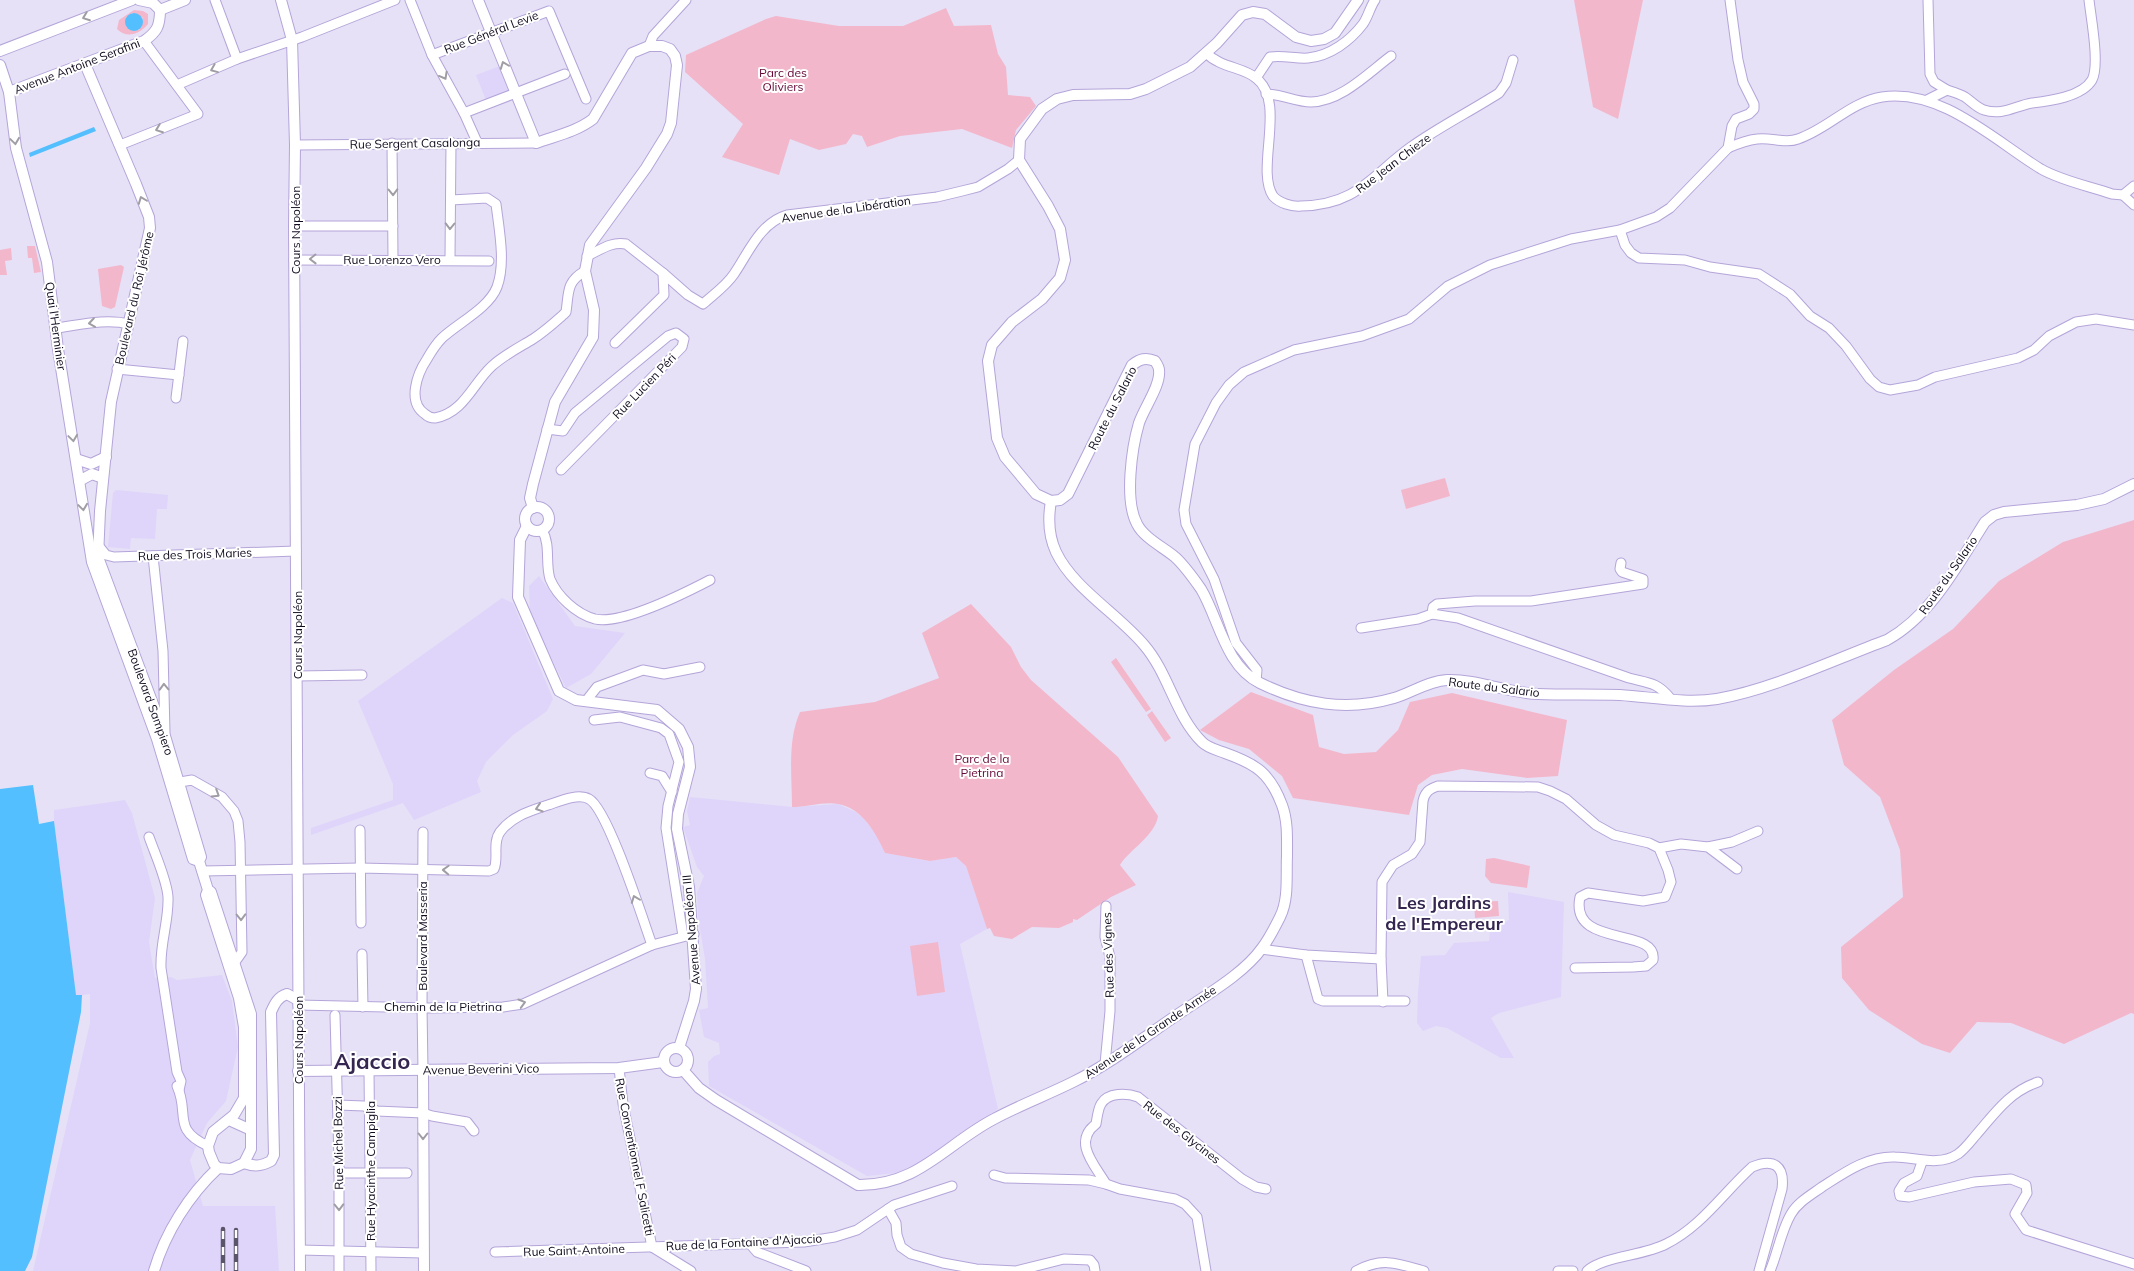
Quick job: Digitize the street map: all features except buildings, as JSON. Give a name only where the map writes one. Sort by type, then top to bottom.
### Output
[{"type":"main road","points":[[0,51],[132,0]]},
{"type":"main road","points":[[139,0],[153,3],[160,10],[185,0]]},
{"type":"main road","name":"Cours Napoléon","points":[[280,0],[292,40],[295,144],[294,260],[300,1271]]},
{"type":"main road","points":[[478,0],[536,142],[572,131],[593,119],[628,59],[639,49],[649,46],[662,46],[670,49],[675,56],[677,64],[671,122],[667,134],[646,168],[590,245],[585,271],[594,310],[593,337],[555,402],[530,498],[532,508]]},
{"type":"main road","points":[[1051,502],[1036,494],[1005,457],[997,438],[988,361],[992,345],[1007,328],[1042,298],[1060,278],[1065,260],[1060,229],[1019,160],[1020,139],[1042,109],[1057,98],[1073,95],[1130,94],[1146,90],[1190,67],[1206,53],[1242,14],[1253,12],[1264,14],[1296,37],[1310,41],[1324,39],[1335,33],[1358,0]]},
{"type":"main road","name":"Avenue Antoine Serafini","points":[[9,92],[144,40],[156,33],[160,22],[160,10]]},
{"type":"main road","name":"Boulevard du Roi Jérôme","points":[[85,64],[149,217],[150,228],[111,402],[98,545]]},
{"type":"main road","name":"Quai l'Herminier","points":[[0,65],[9,92],[16,148],[47,262],[92,562]]},
{"type":"main road","name":"Route du Salario","points":[[1051,502],[1060,500],[1068,494],[1132,365],[1140,359],[1149,358],[1156,361],[1159,370],[1158,380],[1140,420],[1133,451],[1131,497],[1136,524],[1144,533],[1177,559],[1201,590],[1226,644],[1239,666],[1256,681],[1293,698],[1343,706],[1371,703],[1395,697],[1446,680],[1464,681],[1536,694],[1616,695],[1706,700],[1739,694],[1773,683],[1886,640],[1902,631],[1932,601],[1985,522],[1994,515],[2004,512],[2077,505],[2104,498],[2134,484]]},
{"type":"main road","points":[[76,459],[91,464],[106,457]]},
{"type":"main road","points":[[79,481],[92,474],[104,478]]},
{"type":"main road","name":"Avenue de la Grande Armée","points":[[683,1070],[699,1088],[724,1105],[858,1185],[872,1185],[898,1180],[920,1169],[995,1118],[1076,1081],[1105,1064],[1217,987],[1261,949],[1280,918],[1285,899],[1287,829],[1284,809],[1272,781],[1254,765],[1205,745],[1194,733],[1146,646],[1073,576],[1056,553],[1052,539],[1051,502]]},
{"type":"main road","points":[[532,508],[544,509],[549,515],[548,524],[542,530],[536,531],[527,526],[525,516],[532,508]]},
{"type":"main road","name":"Avenue Napoléon III","points":[[527,526],[520,540],[518,597],[558,691],[576,700],[656,710],[680,729],[688,747],[690,767],[678,814],[677,829],[689,887],[688,931],[696,989],[679,1048]]},
{"type":"main road","name":"Boulevard Sampiero","points":[[98,545],[98,557],[103,574],[165,736],[194,859],[200,866],[208,890],[211,892],[251,1014],[251,1130]]},
{"type":"main road","name":"Boulevard Sampiero","points":[[92,562],[175,783]]},
{"type":"main road","name":"Boulevard Sampiero","points":[[208,890],[206,895],[240,998],[244,1027],[244,1098],[229,1120]]},
{"type":"main road","points":[[244,1163],[252,1166],[261,1166],[271,1161],[274,1154],[271,1012],[275,1002],[283,995],[287,994],[298,1002]]},
{"type":"main road","points":[[679,1048],[686,1053],[688,1060],[683,1070],[670,1072],[663,1062],[664,1055],[669,1050],[679,1048]]},
{"type":"main road","name":"Avenue Beverini Vico","points":[[298,1071],[619,1068],[663,1062]]},
{"type":"main road","points":[[423,1070],[424,1271]]},
{"type":"main road","points":[[154,1271],[159,1254],[175,1223],[209,1176],[218,1168],[231,1169],[244,1163],[251,1150],[251,1130],[229,1120],[213,1132],[208,1146],[210,1158],[218,1168]]},
{"type":"street","points":[[216,0],[237,59]]},
{"type":"street","points":[[177,85],[237,59],[292,40],[394,0]]},
{"type":"street","points":[[410,0],[432,55],[464,113],[477,142]]},
{"type":"street","points":[[649,46],[653,36],[686,0]]},
{"type":"street","points":[[1206,53],[1212,60],[1256,78],[1270,57],[1284,55],[1308,58],[1336,50],[1364,23],[1368,9],[1375,0]]},
{"type":"street","points":[[1728,148],[1732,126],[1736,119],[1749,114],[1754,109],[1754,104],[1743,82],[1738,60],[1730,0]]},
{"type":"street","points":[[1928,0],[1930,74],[1934,82],[1947,90],[1964,96],[1982,110],[1998,112],[2010,111],[2029,104],[2065,97],[2091,81],[2094,71],[2094,39],[2089,0]]},
{"type":"street","name":"Rue Général Levie","points":[[432,55],[549,11],[586,99]]},
{"type":"street","points":[[120,145],[198,114],[144,40]]},
{"type":"street","points":[[1266,94],[1280,94],[1289,99],[1313,102],[1336,96],[1391,56]]},
{"type":"street","name":"Rue Jean Chieze","points":[[1256,78],[1266,94],[1270,118],[1267,169],[1273,196],[1295,207],[1312,206],[1328,203],[1354,193],[1367,185],[1412,146],[1500,94],[1506,83],[1513,60]]},
{"type":"street","points":[[464,113],[565,74]]},
{"type":"street","points":[[1927,100],[1947,90]]},
{"type":"street","points":[[1256,681],[1257,670],[1236,642],[1214,580],[1186,524],[1184,510],[1195,444],[1216,403],[1229,385],[1244,372],[1294,350],[1362,336],[1409,318],[1448,286],[1490,266],[1571,239],[1620,230],[1656,217],[1670,208],[1728,148],[1758,139],[1794,141],[1806,137],[1851,108],[1882,97],[1898,96],[1927,100],[1976,124],[2004,145],[2051,174],[2112,194],[2122,195],[2134,205]]},
{"type":"street","points":[[450,259],[451,142]]},
{"type":"street","name":"Rue Sergent Casalonga","points":[[295,144],[536,142]]},
{"type":"street","points":[[392,143],[393,259]]},
{"type":"street","name":"Avenue de la Libération","points":[[663,272],[688,295],[703,304],[724,287],[765,228],[774,219],[787,215],[936,197],[962,191],[978,187],[1008,170],[1019,160]]},
{"type":"street","points":[[2122,195],[2134,186]]},
{"type":"street","points":[[451,200],[487,198],[496,204],[502,250],[497,287],[481,308],[442,339],[425,361],[418,376],[416,403],[422,412],[429,417],[436,418],[457,409],[493,364],[536,338],[563,316],[566,312],[571,282],[585,271]]},
{"type":"street","points":[[294,226],[393,226]]},
{"type":"street","points":[[1620,230],[1625,245],[1631,253],[1639,258],[1685,260],[1710,268],[1759,274],[1790,294],[1810,316],[1829,328],[1846,346],[1870,379],[1879,387],[1890,390],[1918,385],[1935,377],[2018,358],[2034,350],[2049,336],[2076,322],[2096,320],[2134,324]]},
{"type":"street","points":[[587,256],[618,242],[626,244],[663,272],[664,295],[615,343]]},
{"type":"street","name":"Rue Lorenzo Vero","points":[[294,260],[450,259],[489,261]]},
{"type":"street","points":[[56,328],[118,321],[129,324]]},
{"type":"street","name":"Rue Lucien Péri","points":[[548,429],[563,430],[575,413],[668,336],[676,333],[684,339],[682,347],[561,470]]},
{"type":"street","points":[[176,398],[183,341]]},
{"type":"street","points":[[117,369],[179,375]]},
{"type":"street","points":[[542,530],[548,547],[548,565],[551,579],[564,599],[578,611],[595,619],[614,618],[642,611],[710,580]]},
{"type":"street","name":"Rue des Trois Maries","points":[[98,545],[106,555],[114,557],[296,551]]},
{"type":"street","points":[[152,556],[163,651],[165,736]]},
{"type":"street","points":[[1432,614],[1433,607],[1437,604],[1475,601],[1531,601],[1643,584],[1643,579],[1622,572],[1620,569],[1621,563]]},
{"type":"street","points":[[1361,628],[1418,619],[1432,614],[1458,618],[1629,678],[1654,684],[1662,688],[1670,698]]},
{"type":"street","points":[[586,701],[597,687],[643,670],[664,674],[700,667]]},
{"type":"street","points":[[297,676],[362,675]]},
{"type":"street","points":[[594,720],[620,717],[661,728],[669,734],[679,762],[666,828],[688,931]]},
{"type":"street","points":[[650,773],[662,776],[672,792]]},
{"type":"street","points":[[175,783],[192,780],[222,797],[234,811],[238,822],[240,835],[242,952],[235,962]]},
{"type":"street","points":[[1383,1002],[1381,959],[1382,882],[1393,865],[1412,854],[1420,842],[1422,801],[1425,795],[1430,789],[1446,785],[1538,787],[1566,799],[1596,825],[1614,835],[1650,843],[1659,848],[1671,882],[1665,897],[1643,901],[1588,893],[1580,897],[1578,906],[1585,923],[1596,929],[1641,943],[1651,949],[1654,954],[1653,960],[1646,966],[1575,968]]},
{"type":"street","points":[[200,866],[240,870],[360,868],[489,871],[494,869],[496,865],[496,842],[499,834],[509,822],[522,813],[561,801],[579,797],[588,798],[599,810],[613,839],[652,945]]},
{"type":"street","points":[[360,830],[361,923]]},
{"type":"street","points":[[1659,848],[1681,844],[1708,847],[1732,842],[1758,831]]},
{"type":"street","name":"Boulevard Masseria","points":[[423,1070],[422,869],[424,832]]},
{"type":"street","points":[[149,837],[168,894],[168,910],[161,946],[161,968],[176,1072],[181,1081],[179,1090],[184,1126],[190,1135],[208,1146]]},
{"type":"street","points":[[1708,847],[1737,869]]},
{"type":"street","name":"Rue des Vignes","points":[[1105,1064],[1110,1010],[1110,957],[1105,936],[1106,906]]},
{"type":"street","name":"Chemin de la Pietrina","points":[[298,1002],[363,1007],[503,1007],[523,1004],[652,945],[688,931]]},
{"type":"street","points":[[1261,949],[1306,956],[1381,959]]},
{"type":"street","points":[[362,954],[363,1007]]},
{"type":"street","points":[[1306,956],[1318,999],[1323,1001],[1405,1001]]},
{"type":"street","name":"Rue Michel Bozzi","points":[[335,1015],[335,1071],[338,1105],[339,1271]]},
{"type":"street","name":"Rue Conventionnel F Salicetti","points":[[619,1068],[623,1104],[652,1247]]},
{"type":"street","name":"Rue Hyacinthe Campiglia","points":[[369,1070],[371,1109],[370,1271]]},
{"type":"street","points":[[1770,1271],[1788,1219],[1799,1204],[1811,1194],[1842,1173],[1876,1159],[1893,1157],[1922,1162],[1957,1155],[2019,1089],[2038,1082]]},
{"type":"street","name":"Rue des Glycines","points":[[1106,1184],[1085,1149],[1085,1138],[1088,1130],[1096,1124],[1100,1104],[1106,1098],[1128,1094],[1138,1097],[1242,1179],[1256,1187],[1266,1189]]},
{"type":"street","points":[[338,1105],[360,1106],[377,1111],[423,1113],[467,1122],[474,1131]]},
{"type":"street","points":[[1587,1271],[1600,1262],[1634,1256],[1668,1244],[1688,1230],[1752,1167],[1763,1162],[1772,1163],[1778,1167],[1783,1179],[1782,1189],[1759,1271]]},
{"type":"street","points":[[1922,1162],[1917,1176],[1904,1183],[1899,1191],[1900,1196],[1909,1198],[1974,1182],[2011,1179],[2026,1185],[2028,1193],[2015,1214],[2026,1230],[2134,1264]]},
{"type":"street","points":[[339,1173],[408,1173]]},
{"type":"street","points":[[994,1175],[1005,1178],[1089,1180],[1120,1189],[1175,1199],[1192,1210],[1197,1217],[1206,1271]]},
{"type":"street","name":"Rue de la Fontaine d'Ajaccio","points":[[652,1247],[804,1242],[835,1238],[857,1230],[888,1209],[952,1186]]},
{"type":"street","points":[[888,1209],[896,1223],[901,1247],[911,1254],[944,1264],[976,1269],[1016,1271],[1064,1259],[1090,1260],[1094,1265],[1095,1271]]},
{"type":"street","points":[[750,1244],[757,1252],[806,1271]]},
{"type":"street","points":[[652,1247],[690,1271]]},
{"type":"street","name":"Rue Saint-Antoine","points":[[495,1252],[652,1247]]},
{"type":"street","points":[[300,1250],[423,1252]]},
{"type":"street","points":[[1356,1271],[1381,1261],[1424,1271]]},
{"type":"street","points":[[1558,1271],[1573,1271]]},
{"type":"shaded area","points":[[500,66],[510,91],[486,100],[476,75]]},
{"type":"shaded area","points":[[116,490],[168,495],[167,509],[157,509],[155,539],[131,538],[130,549],[108,547],[113,493]]},
{"type":"shaded area","points":[[539,576],[575,626],[625,633],[591,674],[566,688],[530,614],[529,586]]},
{"type":"shaded area","points":[[502,598],[513,603],[553,699],[547,711],[513,735],[486,762],[477,781],[481,792],[414,820],[403,803],[311,835],[311,828],[393,800],[393,784],[358,701]]},
{"type":"shaded area","points":[[690,797],[792,807],[838,804],[856,812],[862,817],[877,834],[885,853],[930,861],[956,857],[966,866],[987,929],[960,944],[998,1109],[925,1160],[896,1173],[867,1176],[709,1086],[708,1062],[714,1056],[720,1054],[719,1043],[704,1037],[699,1010],[708,1008],[705,959],[698,917],[697,893],[704,876],[697,867],[683,827],[690,825],[687,811]]},
{"type":"shaded area","points":[[125,800],[132,813],[155,898],[149,942],[155,978],[171,977],[177,980],[222,975],[232,1001],[238,1047],[226,1101],[207,1123],[190,1160],[203,1206],[275,1206],[279,1271],[33,1271],[90,1023],[90,994],[76,996],[54,810]]},
{"type":"shaded area","points":[[1508,892],[1564,902],[1561,997],[1499,1013],[1491,1018],[1514,1058],[1501,1058],[1447,1028],[1436,1026],[1423,1031],[1417,1023],[1418,993],[1421,956],[1445,955],[1454,943],[1489,941],[1490,929],[1509,920]]},
{"type":"green space","points":[[1574,0],[1643,0],[1618,119],[1593,107]]},
{"type":"green space","name":"Parc des Oliviers","points":[[946,8],[954,26],[991,25],[998,54],[1006,67],[1008,95],[1030,97],[1036,106],[1016,130],[1012,148],[962,129],[900,136],[867,147],[862,136],[853,134],[846,144],[819,150],[790,139],[779,175],[722,157],[743,124],[685,72],[686,55],[776,16],[839,26],[903,26]]},
{"type":"green space","points":[[134,10],[143,11],[148,14],[148,24],[137,33],[133,34],[125,34],[117,29],[119,20]],"holes":[[[132,13],[143,18],[139,30],[129,28],[125,22]]]},
{"type":"green space","points":[[27,246],[35,246],[41,272],[34,273],[32,258],[28,258]]},
{"type":"green space","points":[[11,248],[12,260],[5,261],[7,275],[0,275],[0,250]]},
{"type":"green space","points":[[121,265],[124,267],[115,307],[111,309],[102,306],[98,269]]},
{"type":"green space","points":[[1445,478],[1450,496],[1406,509],[1401,490]]},
{"type":"green space","points":[[2134,520],[2134,1014],[2131,1013],[2064,1044],[2011,1023],[1977,1022],[1950,1053],[1922,1044],[1869,1010],[1842,978],[1841,947],[1903,897],[1900,850],[1880,797],[1844,765],[1832,720],[1894,670],[1953,629],[1999,581],[2063,542]]},
{"type":"green space","name":"Parc de la Pietrina","points":[[971,604],[1011,647],[1021,667],[1031,680],[1118,757],[1158,816],[1152,830],[1120,865],[1136,885],[1111,897],[1077,920],[1073,919],[1073,922],[1059,928],[1032,927],[1012,939],[994,936],[990,928],[987,929],[966,866],[956,857],[930,861],[885,853],[867,822],[847,806],[828,803],[792,807],[793,735],[800,712],[875,702],[939,678],[922,633]]},
{"type":"green space","points":[[1116,658],[1151,709],[1146,712],[1111,662]]},
{"type":"green space","points":[[1251,692],[1313,715],[1319,747],[1344,754],[1376,752],[1398,730],[1410,702],[1452,693],[1567,720],[1558,776],[1527,778],[1462,769],[1432,775],[1418,785],[1409,815],[1293,798],[1282,776],[1249,749],[1219,740],[1200,730]]},
{"type":"green space","points":[[1152,711],[1171,738],[1165,742],[1147,715]]},
{"type":"green space","points":[[1494,858],[1530,866],[1527,888],[1491,883],[1485,876],[1486,859]]},
{"type":"green space","points":[[1498,901],[1499,916],[1475,918],[1474,902]]},
{"type":"green space","points":[[938,942],[945,992],[917,996],[910,946]]},
{"type":"water","points":[[134,13],[140,16],[143,22],[140,28],[134,31],[128,28],[125,22],[128,16]]},
{"type":"water","points":[[94,127],[96,131],[30,157],[29,153]]},
{"type":"water","points":[[33,785],[39,824],[54,821],[76,995],[82,995],[81,1012],[32,1257],[25,1271],[0,1271],[0,789]]},
{"type":"railway","points":[[223,1229],[223,1271]]},
{"type":"railway","points":[[236,1230],[236,1271]]},
{"type":"district","name":"Les Jardins de l'Empereur","points":[[1444,912]]},
{"type":"district","name":"Ajaccio","points":[[372,1061]]}]
